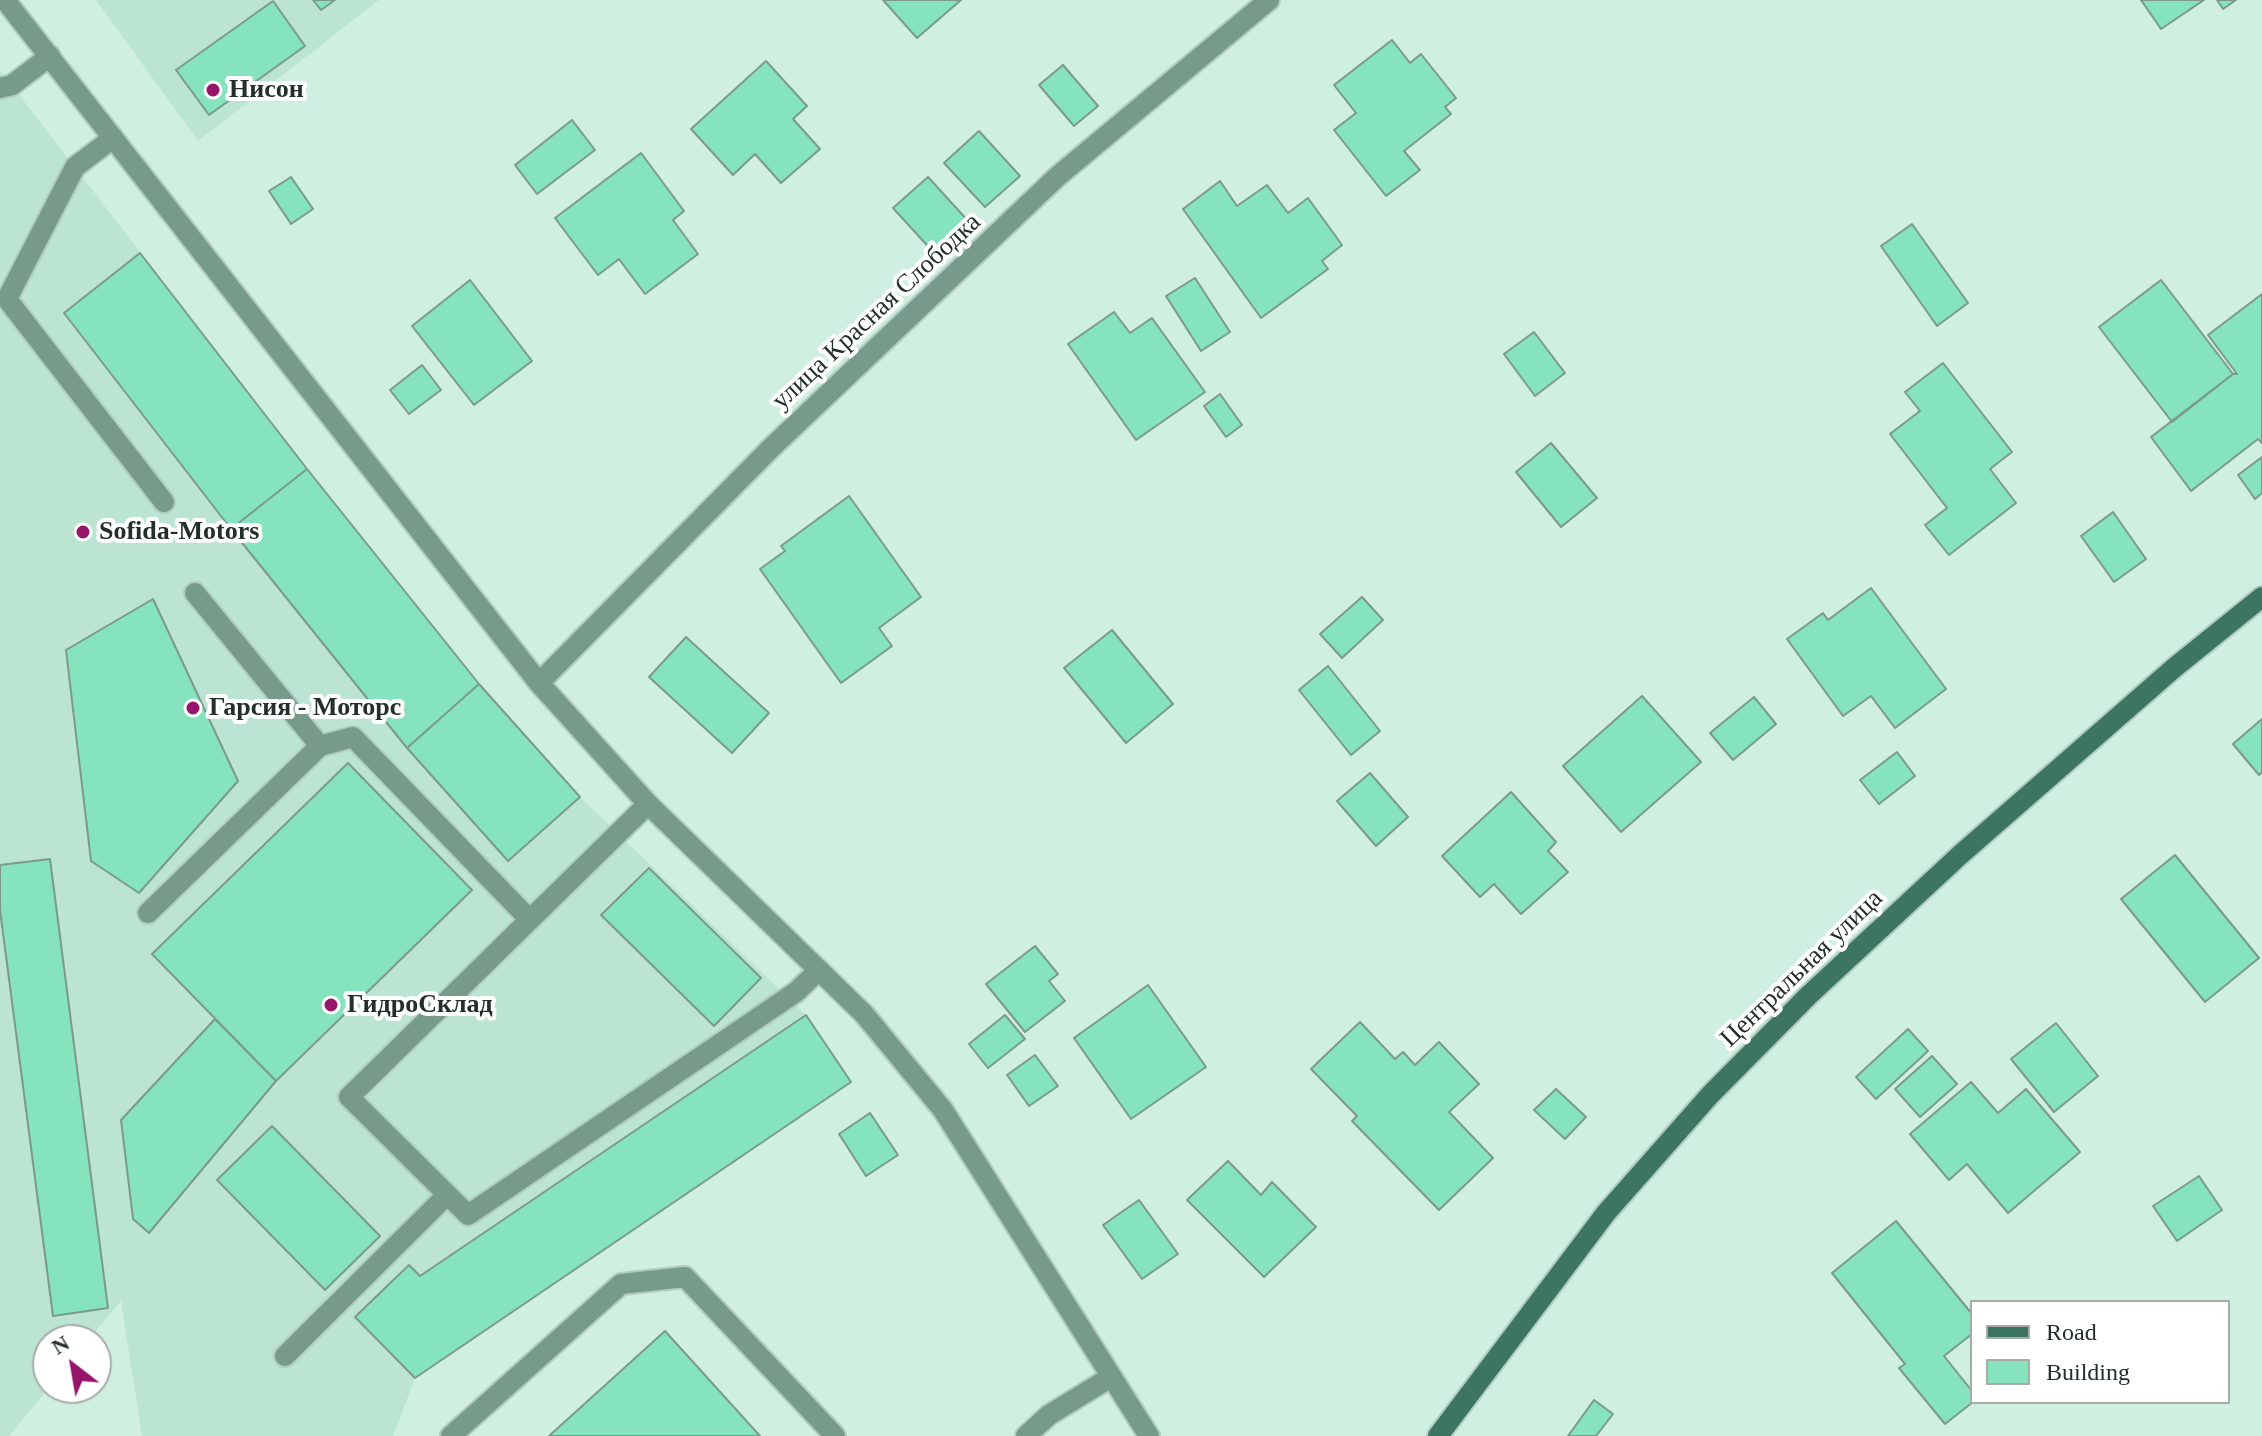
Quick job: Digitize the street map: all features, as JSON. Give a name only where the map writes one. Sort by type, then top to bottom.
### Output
[{"type":"main road","name":"Центральная улица","points":[[1438,1436],[1606,1213],[1721,1084],[1809,995],[1960,855],[2174,668],[2262,597]]},
{"type":"street","points":[[5,0],[539,683],[648,804],[864,1014],[943,1110],[1149,1436]]},
{"type":"street","name":"улица Красная Слободка","points":[[539,683],[771,448],[1046,187],[1269,0]]},
{"type":"street","points":[[0,88],[12,85],[50,56]]},
{"type":"street","points":[[113,138],[75,167],[7,299],[164,502]]},
{"type":"street","points":[[195,593],[320,746]]},
{"type":"street","points":[[148,913],[320,746],[353,737],[530,920]]},
{"type":"street","points":[[648,804],[349,1097],[447,1195],[468,1215],[796,992],[819,970]]},
{"type":"street","points":[[285,1356],[447,1195]]},
{"type":"street","points":[[451,1436],[621,1284],[685,1277],[835,1436]]},
{"type":"street","points":[[1026,1436],[1049,1415],[1111,1377]]},
{"type":"shaded area","name":"Нисон","points":[[96,0],[379,0],[198,141]]},
{"type":"shaded area","points":[[0,70],[307,469],[479,684],[580,797],[806,1015],[851,1082],[415,1378],[393,1436],[142,1436],[121,1301],[102,1324],[32,1324],[32,1404],[36,1404],[9,1436],[0,1436]]},
{"type":"building","points":[[313,0],[335,0],[321,10]]},
{"type":"building","points":[[883,0],[961,0],[917,38]]},
{"type":"building","points":[[2141,0],[2204,0],[2161,29]]},
{"type":"building","points":[[2217,0],[2236,0],[2223,9]]},
{"type":"building","points":[[273,1],[305,46],[209,115],[176,70]]},
{"type":"building","points":[[1392,40],[1410,63],[1421,54],[1456,98],[1445,107],[1451,114],[1404,151],[1420,170],[1386,196],[1334,130],[1356,113],[1334,85]]},
{"type":"building","points":[[766,61],[807,106],[793,119],[820,149],[781,183],[755,154],[733,175],[691,129]]},
{"type":"building","points":[[1063,65],[1098,106],[1074,126],[1039,85]]},
{"type":"building","points":[[572,120],[595,150],[537,194],[515,165]]},
{"type":"building","points":[[979,131],[1020,176],[985,207],[944,163]]},
{"type":"building","points":[[641,153],[684,211],[673,220],[698,254],[645,294],[619,259],[598,275],[555,218]]},
{"type":"building","points":[[291,177],[313,209],[291,224],[269,191]]},
{"type":"building","points":[[928,177],[970,223],[935,254],[893,208]]},
{"type":"building","points":[[1220,181],[1237,206],[1267,185],[1288,213],[1308,198],[1342,245],[1322,261],[1328,269],[1261,318],[1183,209]]},
{"type":"building","points":[[1912,224],[1968,303],[1937,326],[1881,246]]},
{"type":"building","points":[[140,253],[307,469],[231,529],[64,313]]},
{"type":"building","points":[[1195,278],[1230,332],[1201,351],[1166,296]]},
{"type":"building","points":[[470,280],[532,361],[474,405],[412,326]]},
{"type":"building","points":[[2161,280],[2233,374],[2172,422],[2099,327]]},
{"type":"building","points":[[2262,294],[2262,443],[2258,439],[2191,491],[2151,437],[2237,374],[2208,335]]},
{"type":"building","points":[[1114,312],[1130,333],[1152,318],[1205,392],[1136,440],[1068,344]]},
{"type":"building","points":[[1534,332],[1565,373],[1535,396],[1504,354]]},
{"type":"building","points":[[1943,363],[2012,452],[1990,469],[2016,503],[1949,555],[1925,525],[1947,508],[1890,434],[1920,411],[1905,392]]},
{"type":"building","points":[[422,365],[441,390],[409,414],[390,390]]},
{"type":"building","points":[[1220,394],[1242,425],[1226,437],[1204,406]]},
{"type":"building","points":[[1551,443],[1597,498],[1561,527],[1516,472]]},
{"type":"building","points":[[2262,457],[2262,493],[2255,499],[2238,475]]},
{"type":"building","points":[[307,469],[479,684],[407,748],[231,529]]},
{"type":"building","points":[[849,496],[921,597],[879,628],[892,646],[841,683],[760,569],[785,551],[781,546]]},
{"type":"building","points":[[2113,512],[2146,559],[2114,582],[2081,536]]},
{"type":"building","points":[[1871,588],[1946,689],[1895,728],[1871,696],[1843,716],[1787,639],[1823,613],[1828,620]]},
{"type":"building","points":[[1362,597],[1383,620],[1342,658],[1320,634]]},
{"type":"building","points":[[153,599],[238,781],[139,893],[91,861],[66,650]]},
{"type":"building","points":[[1112,630],[1173,704],[1126,743],[1064,668]]},
{"type":"building","points":[[686,637],[769,713],[732,753],[649,677]]},
{"type":"building","points":[[1328,666],[1380,731],[1351,755],[1299,690]]},
{"type":"building","points":[[479,684],[580,797],[508,861],[407,748]]},
{"type":"building","points":[[1642,696],[1701,762],[1621,832],[1563,766]]},
{"type":"building","points":[[1754,697],[1776,724],[1733,760],[1710,733]]},
{"type":"building","points":[[2262,719],[2262,772],[2259,775],[2233,744]]},
{"type":"building","points":[[1897,752],[1915,776],[1879,804],[1860,780]]},
{"type":"building","points":[[348,763],[472,890],[276,1081],[152,954]]},
{"type":"building","points":[[1370,773],[1408,817],[1376,846],[1337,801]]},
{"type":"building","points":[[1511,792],[1556,842],[1548,851],[1568,872],[1521,914],[1494,884],[1480,897],[1442,856]]},
{"type":"building","points":[[2175,855],[2259,958],[2205,1002],[2121,899]]},
{"type":"building","points":[[50,859],[108,1308],[53,1316],[0,910],[0,865]]},
{"type":"building","points":[[649,868],[761,978],[714,1026],[601,915]]},
{"type":"building","points":[[1035,946],[1058,974],[1049,981],[1065,1001],[1025,1032],[986,984]]},
{"type":"building","points":[[1148,985],[1206,1067],[1131,1119],[1074,1038]]},
{"type":"building","points":[[806,1015],[851,1082],[415,1378],[355,1317],[409,1265],[420,1276]]},
{"type":"building","points":[[1005,1015],[1025,1039],[988,1068],[969,1044]]},
{"type":"building","points":[[215,1019],[276,1081],[149,1233],[133,1219],[121,1120]]},
{"type":"building","points":[[1360,1022],[1395,1059],[1403,1052],[1415,1065],[1439,1042],[1479,1084],[1449,1112],[1493,1158],[1439,1210],[1352,1121],[1357,1116],[1311,1069]]},
{"type":"building","points":[[2056,1023],[2098,1076],[2054,1112],[2011,1059]]},
{"type":"building","points":[[1908,1029],[1928,1051],[1876,1099],[1856,1077]]},
{"type":"building","points":[[1035,1055],[1058,1086],[1029,1106],[1007,1075]]},
{"type":"building","points":[[1932,1056],[1957,1084],[1920,1117],[1895,1089]]},
{"type":"building","points":[[1971,1082],[1998,1113],[2026,1089],[2080,1152],[2008,1213],[1967,1164],[1949,1180],[1910,1134]]},
{"type":"building","points":[[1556,1089],[1586,1117],[1565,1139],[1534,1110]]},
{"type":"building","points":[[870,1113],[898,1155],[866,1176],[839,1134]]},
{"type":"building","points":[[272,1126],[380,1236],[325,1290],[217,1180]]},
{"type":"building","points":[[1228,1161],[1261,1195],[1272,1182],[1316,1227],[1264,1277],[1187,1200]]},
{"type":"building","points":[[2199,1176],[2222,1210],[2177,1241],[2153,1206]]},
{"type":"building","points":[[1139,1200],[1178,1254],[1142,1279],[1103,1225]]},
{"type":"building","points":[[1896,1221],[1970,1312],[1970,1336],[1944,1356],[1970,1388],[1970,1404],[1945,1424],[1899,1368],[1905,1364],[1832,1273]]},
{"type":"building","points":[[665,1331],[760,1436],[549,1436]]},
{"type":"building","points":[[1594,1400],[1613,1414],[1596,1436],[1568,1436]]},
{"type":"place","name":"Нисон","points":[[213,90]]},
{"type":"place","name":"Sofida-Motors","points":[[83,532]]},
{"type":"place","name":"Гарсия - Моторс","points":[[193,708]]},
{"type":"place","name":"ГидроСклад","points":[[331,1005]]}]
